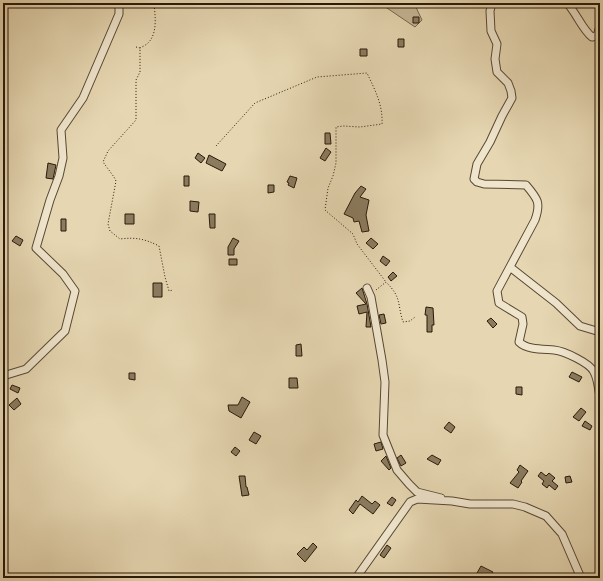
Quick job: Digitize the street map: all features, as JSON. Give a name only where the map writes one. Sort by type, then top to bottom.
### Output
[{"type":"street","points":[[3,376],[26,369],[65,331],[74,291],[63,274],[36,248],[50,200],[59,176],[63,158],[60,130],[83,98],[119,14],[119,3]]},
{"type":"street","points":[[492,3],[490,11],[491,31],[497,44],[495,59],[497,72],[508,83],[512,98],[477,164],[474,179],[477,182],[484,184],[526,185],[538,199],[539,209],[497,291],[500,303],[522,317],[523,324],[519,342],[522,345],[556,350],[585,363],[594,370],[600,396]]},
{"type":"street","points":[[567,3],[575,11],[587,33],[592,37],[597,36],[600,26]]},
{"type":"street","points":[[598,3],[600,17]]},
{"type":"street","points":[[510,267],[556,302],[580,326],[600,332]]},
{"type":"street","points":[[368,291],[385,382],[384,435],[397,470],[417,492],[470,504],[514,504],[546,516],[562,534],[580,578]]},
{"type":"street","points":[[356,578],[410,502],[417,500],[452,501]]},
{"type":"path","points":[[136,48],[140,48],[148,43],[153,35],[156,18],[154,3]]},
{"type":"path","points":[[140,48],[140,72],[136,80],[136,120],[108,151],[103,162],[116,181],[108,224],[110,231],[120,239],[146,239],[160,246],[169,291],[173,290]]},
{"type":"path","points":[[216,146],[255,103],[317,77],[367,72],[379,98],[383,113],[382,124],[360,127],[343,126],[336,128],[336,163],[328,188],[325,210],[352,234],[386,282],[393,289],[399,299],[400,312],[403,322],[410,321],[415,317]]},
{"type":"path","points":[[368,291],[386,282]]},
{"type":"shaded area","points":[[376,3],[414,3],[422,20],[415,27],[381,4]]},
{"type":"building","points":[[413,17],[419,17],[419,23],[413,23]]},
{"type":"building","points":[[398,39],[404,39],[404,47],[398,47]]},
{"type":"building","points":[[360,49],[367,49],[367,56],[360,56]]},
{"type":"building","points":[[325,133],[330,133],[331,144],[325,144]]},
{"type":"building","points":[[326,148],[331,152],[325,161],[320,158]]},
{"type":"building","points":[[198,153],[205,158],[201,163],[195,158]]},
{"type":"building","points":[[209,155],[226,164],[222,171],[206,163]]},
{"type":"building","points":[[48,163],[56,165],[53,179],[46,178]]},
{"type":"building","points":[[184,176],[189,176],[189,186],[184,186]]},
{"type":"building","points":[[290,176],[297,178],[294,188],[288,185],[289,183],[287,182]]},
{"type":"building","points":[[268,185],[274,185],[274,192],[268,193]]},
{"type":"building","points":[[361,186],[366,189],[360,197],[369,200],[366,215],[369,231],[362,232],[359,221],[354,222],[353,218],[344,214],[355,193]]},
{"type":"building","points":[[190,201],[199,202],[198,212],[190,211]]},
{"type":"building","points":[[125,214],[134,214],[134,224],[125,224]]},
{"type":"building","points":[[209,214],[215,214],[215,228],[210,228]]},
{"type":"building","points":[[61,219],[66,219],[66,231],[61,231]]},
{"type":"building","points":[[16,236],[23,240],[20,246],[12,241]]},
{"type":"building","points":[[233,238],[239,241],[234,249],[234,255],[228,255],[228,247]]},
{"type":"building","points":[[371,238],[378,244],[373,249],[366,243]]},
{"type":"building","points":[[383,256],[390,261],[386,266],[380,261]]},
{"type":"building","points":[[229,259],[237,259],[237,265],[229,265]]},
{"type":"building","points":[[393,272],[397,276],[391,281],[388,277]]},
{"type":"building","points":[[153,283],[162,283],[162,297],[153,297]]},
{"type":"building","points":[[362,288],[367,304],[371,327],[366,327],[367,312],[359,314],[357,306],[366,304],[356,293]]},
{"type":"building","points":[[426,307],[433,308],[434,325],[432,325],[432,332],[427,332],[427,315],[425,315]]},
{"type":"building","points":[[384,314],[386,323],[381,324],[379,315]]},
{"type":"building","points":[[491,318],[497,324],[493,328],[487,321]]},
{"type":"building","points":[[301,344],[302,356],[296,356],[296,345]]},
{"type":"building","points":[[572,372],[582,377],[579,382],[569,377]]},
{"type":"building","points":[[129,373],[135,373],[135,380],[129,379]]},
{"type":"building","points":[[289,378],[297,378],[298,388],[289,388]]},
{"type":"building","points":[[12,385],[20,388],[18,393],[10,389]]},
{"type":"building","points":[[516,387],[522,387],[522,395],[516,394]]},
{"type":"building","points":[[242,397],[250,402],[241,418],[229,411],[228,405],[238,405]]},
{"type":"building","points":[[17,398],[21,404],[14,410],[9,405]]},
{"type":"building","points":[[581,408],[586,412],[579,421],[573,417]]},
{"type":"building","points":[[585,421],[592,426],[590,430],[582,426]]},
{"type":"building","points":[[449,422],[455,427],[451,433],[444,428]]},
{"type":"building","points":[[254,432],[261,436],[256,444],[249,440]]},
{"type":"building","points":[[381,442],[383,449],[376,451],[374,444]]},
{"type":"building","points":[[235,447],[240,451],[236,456],[231,452]]},
{"type":"building","points":[[401,455],[406,463],[401,466],[397,458]]},
{"type":"building","points":[[432,455],[441,460],[438,465],[427,459]]},
{"type":"building","points":[[386,456],[391,468],[389,470],[381,461]]},
{"type":"building","points":[[520,465],[528,471],[518,488],[510,483],[519,472],[517,470]]},
{"type":"building","points":[[541,472],[546,476],[549,473],[555,478],[552,481],[558,486],[555,490],[549,485],[547,488],[542,484],[544,481],[538,476]]},
{"type":"building","points":[[239,476],[245,476],[246,487],[249,495],[242,496]]},
{"type":"building","points":[[570,476],[572,482],[566,483],[565,477]]},
{"type":"building","points":[[362,496],[372,504],[375,501],[380,505],[373,514],[360,504],[353,514],[349,510],[356,500],[358,502]]},
{"type":"building","points":[[392,497],[396,500],[392,506],[387,503]]},
{"type":"building","points":[[313,543],[317,547],[305,562],[297,554],[304,547],[307,550]]},
{"type":"building","points":[[387,545],[391,548],[384,558],[380,555]]},
{"type":"building","points":[[481,566],[493,572],[490,578],[485,578],[477,573]]}]
